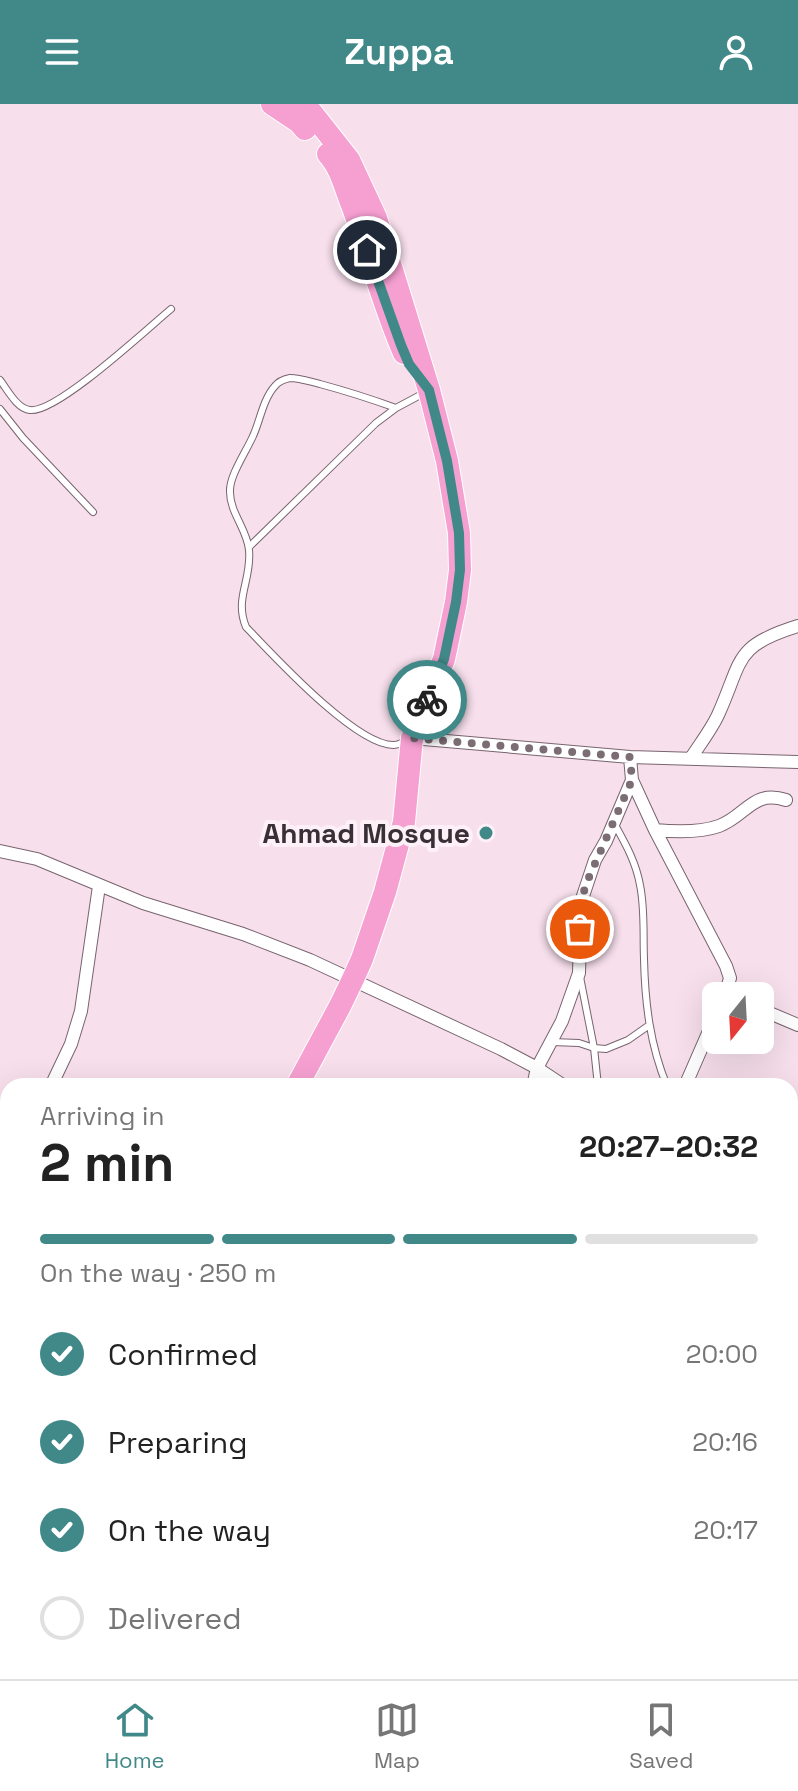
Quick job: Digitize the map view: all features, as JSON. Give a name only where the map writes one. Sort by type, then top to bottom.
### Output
[{"type":"highway","points":[[272,104],[299,122],[336,162],[401,345],[409,364],[429,390]]},
{"type":"highway","points":[[298,104],[312,113],[349,160],[376,218],[429,390],[447,461],[459,533],[460,570],[444,659],[412,738],[404,822],[375,922],[353,979],[303,1078]]},
{"type":"street","points":[[691,758],[717,718],[743,655],[755,643],[798,626]]},
{"type":"street","points":[[412,738],[630,757],[798,762]]},
{"type":"street","points":[[630,757],[632,780],[726,966],[730,982]]},
{"type":"street","points":[[535,1078],[567,1009],[579,973],[581,902],[590,872],[632,780]]},
{"type":"street","points":[[655,830],[714,828],[728,822],[763,797],[786,800]]},
{"type":"street","points":[[0,851],[37,859],[143,903],[256,939],[310,960],[537,1068],[552,1078]]},
{"type":"street","points":[[55,1078],[71,1044],[81,1011],[99,886]]},
{"type":"street","points":[[774,1015],[798,1025]]},
{"type":"street","points":[[688,1078],[702,1047]]},
{"type":"lane","points":[[0,380],[21,406],[31,410],[43,408],[66,395],[171,309]]},
{"type":"lane","points":[[396,408],[359,394],[303,380],[289,378],[277,383],[230,484],[230,496],[249,547],[249,572],[240,613],[246,627],[316,696],[358,730],[370,738],[397,746],[412,738]]},
{"type":"lane","points":[[249,547],[376,423],[429,390]]},
{"type":"lane","points":[[0,409],[93,512]]},
{"type":"lane","points":[[613,821],[631,854],[640,884],[648,1026],[664,1078]]},
{"type":"lane","points":[[579,973],[597,1078]]},
{"type":"lane","points":[[552,1042],[613,1048],[648,1026]]},
{"type":"way so far","points":[[427,700],[412,738],[630,757],[632,780],[586,884],[581,902],[580,929]]},
{"type":"place","name":"Ahmad Mosque","points":[[486,833]]},
{"type":"route","points":[[367,250],[409,364],[429,390],[447,461],[459,533],[460,570],[456,602],[444,659],[427,700]]}]
